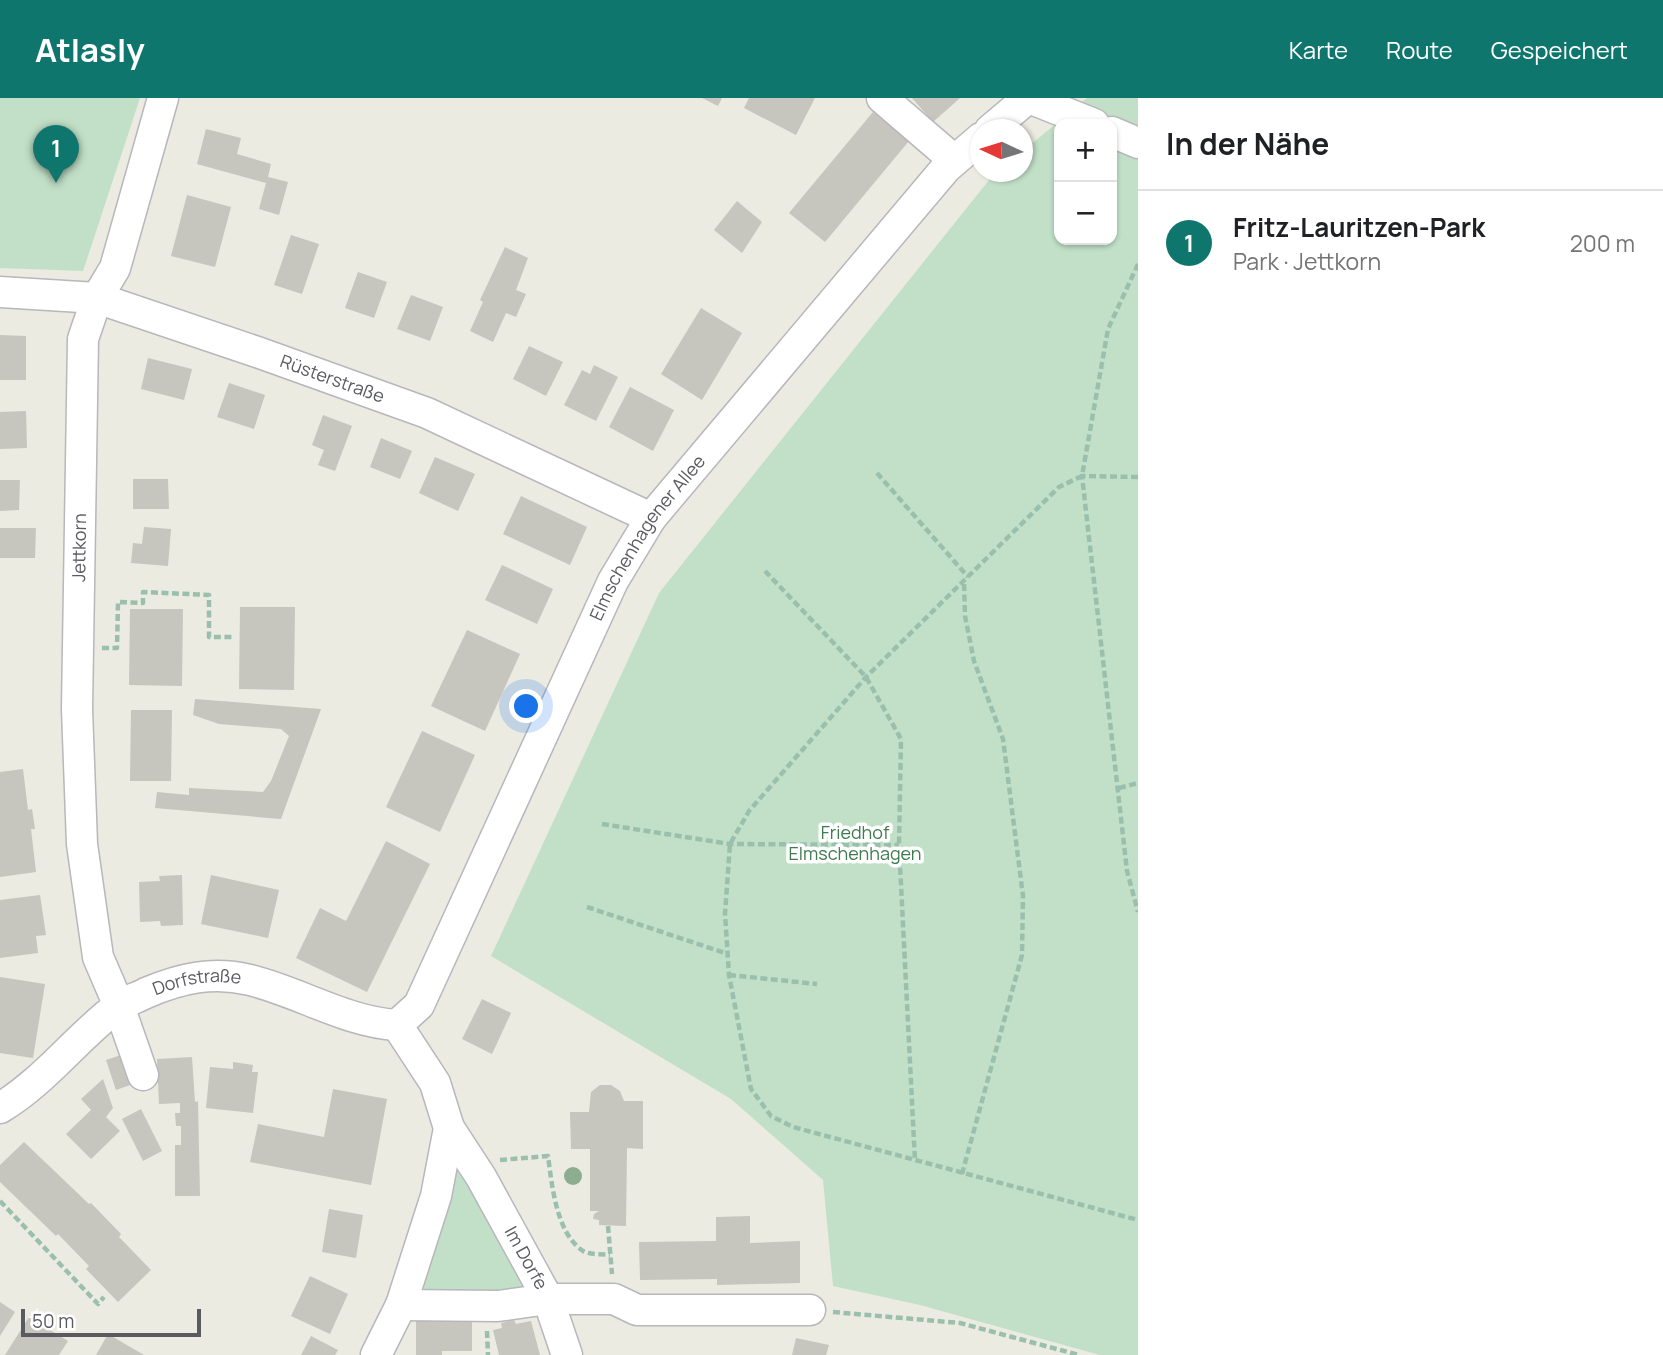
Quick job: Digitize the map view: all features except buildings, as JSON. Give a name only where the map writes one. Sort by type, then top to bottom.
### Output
[{"type":"street","name":"Jettkorn","points":[[142,1074],[119,1006],[98,957],[82,844],[77,709],[83,339],[97,298],[115,268],[163,98]]},
{"type":"street","points":[[882,98],[954,160]]},
{"type":"street","points":[[1003,119],[1029,98],[1082,119]]},
{"type":"street","points":[[1117,134],[1138,143]]},
{"type":"street","name":"Elmschenhagener Allee","points":[[397,1025],[419,1005],[613,581],[651,518],[954,160],[970,147]]},
{"type":"street","name":"Rüsterstraße","points":[[0,292],[97,298],[270,356],[427,413],[651,518]]},
{"type":"street","name":"Dorfstraße","points":[[0,1108],[20,1096],[119,1006],[174,981],[201,976],[231,975],[274,986],[374,1024],[397,1025]]},
{"type":"street","name":"Im Dorfe","points":[[397,1025],[435,1083],[449,1128],[481,1177],[548,1298],[498,1306],[401,1305]]},
{"type":"street","name":"Im Dorfe","points":[[376,1355],[401,1305],[436,1196],[449,1128]]},
{"type":"street","points":[[567,1355],[548,1298],[614,1299],[638,1310],[810,1310]]},
{"type":"path","points":[[1138,264],[1108,329],[1082,475],[1127,871],[1138,912]]},
{"type":"path","points":[[877,473],[966,580],[965,616],[974,661],[1003,739],[1023,907],[1022,955],[962,1174]]},
{"type":"path","points":[[1138,477],[1082,475],[1059,487],[866,677],[749,811],[730,844],[725,914],[729,975],[751,1089],[771,1116],[793,1127],[1138,1220]]},
{"type":"path","points":[[765,571],[866,677],[901,739],[898,845],[915,1161]]},
{"type":"path","points":[[78,648],[117,648],[118,602],[143,603],[143,592],[209,595],[209,637],[234,637]]},
{"type":"path","points":[[1118,788],[1138,783]]},
{"type":"path","points":[[602,824],[730,844],[898,845]]},
{"type":"path","points":[[587,907],[728,954]]},
{"type":"path","points":[[729,975],[817,984]]},
{"type":"path","points":[[481,1177],[502,1158],[548,1156],[554,1199],[569,1238],[585,1253],[610,1255]]},
{"type":"path","points":[[0,1202],[98,1304],[104,1297]]},
{"type":"path","points":[[608,1226],[614,1299]]},
{"type":"path","points":[[810,1310],[960,1323],[1079,1355]]},
{"type":"green space","points":[[0,98],[140,98],[83,271],[0,268]]},
{"type":"green space","name":"Friedhof Elmschenhagen","points":[[1087,98],[1138,98],[1138,1355],[1100,1355],[920,1305],[833,1286],[823,1180],[731,1099],[491,956],[659,593],[987,182],[1033,182],[1033,143],[1054,125],[1054,245],[1117,245],[1117,119],[1062,119]]},
{"type":"green space","points":[[463,1165],[525,1275],[521,1296],[432,1297],[416,1279],[449,1174]]},
{"type":"place","name":"Fritz-Lauritzen-Park","points":[[56,183]]}]
